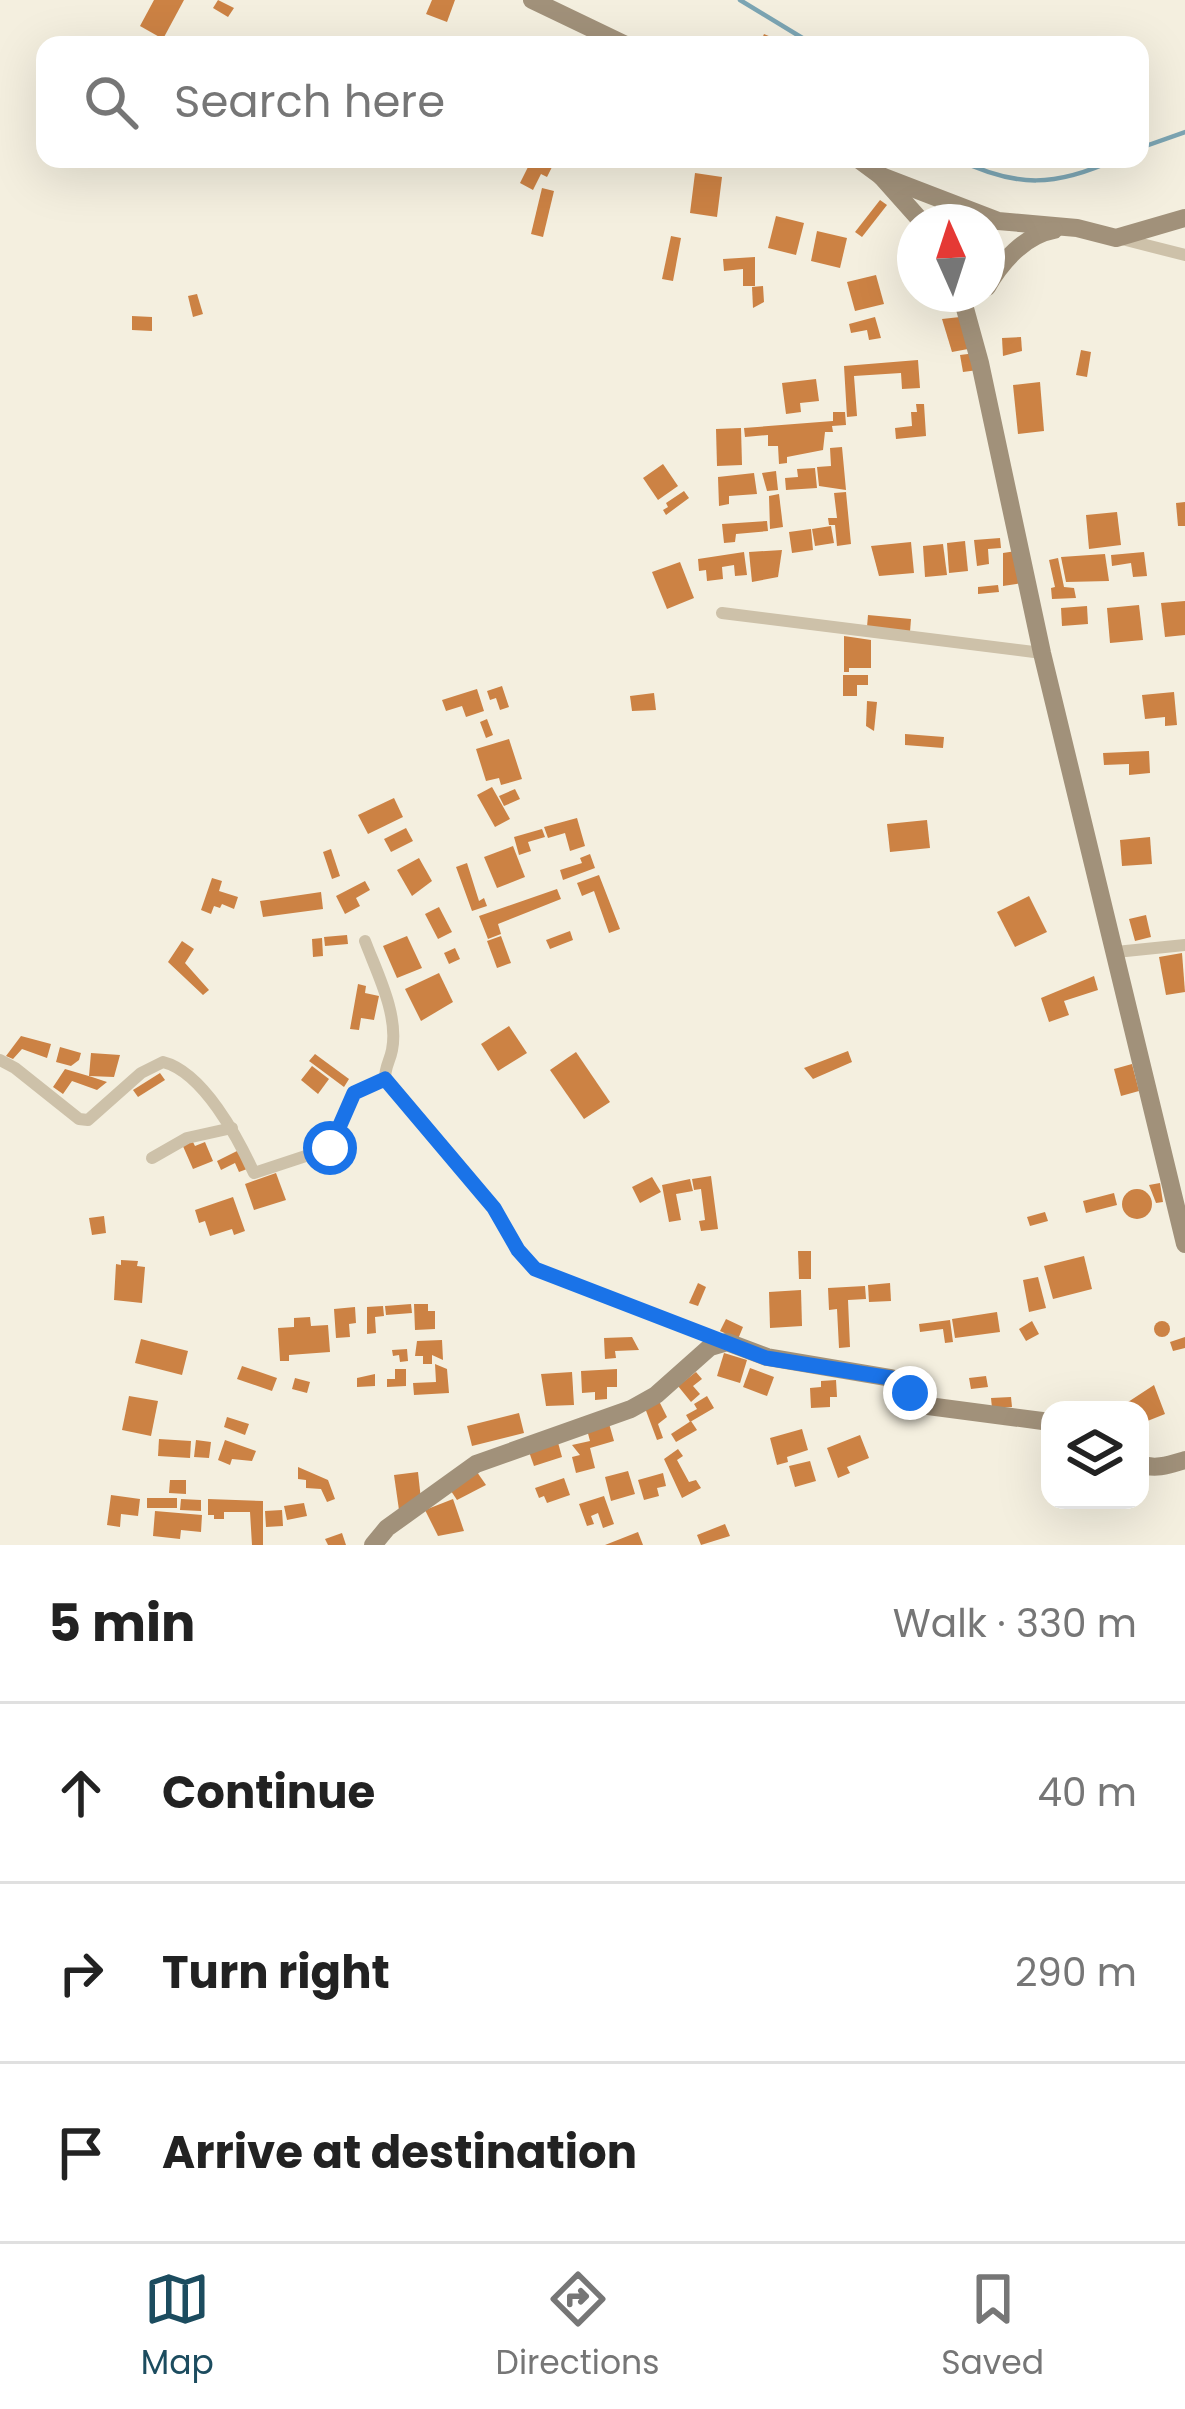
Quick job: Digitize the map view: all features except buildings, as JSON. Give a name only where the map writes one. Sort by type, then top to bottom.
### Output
[{"type":"street","points":[[532,0],[607,36]]},
{"type":"street","points":[[870,168],[906,204]]},
{"type":"street","points":[[881,176],[998,221],[1077,228],[1185,255]]},
{"type":"street","points":[[1116,238],[1185,218]]},
{"type":"street","points":[[1005,265],[1036,234],[1077,228]]},
{"type":"street","points":[[967,312],[1042,653],[1185,1244]]},
{"type":"street","points":[[972,329],[978,312]]},
{"type":"street","points":[[722,614],[1042,653]]},
{"type":"street","points":[[365,941],[388,1003],[393,1049],[385,1079],[494,1208],[535,1269],[766,1358],[891,1378],[928,1406],[1041,1421]]},
{"type":"street","points":[[1116,952],[1185,945]]},
{"type":"street","points":[[0,1060],[79,1119],[88,1120],[141,1072],[163,1062],[176,1065],[232,1128],[254,1173],[330,1148],[354,1093],[385,1079]]},
{"type":"street","points":[[152,1158],[187,1138],[232,1128]]},
{"type":"street","points":[[374,1545],[388,1528],[476,1464],[631,1408],[656,1395],[710,1348],[728,1342]]},
{"type":"street","points":[[1149,1466],[1185,1460]]},
{"type":"waterway","points":[[740,0],[799,36]]},
{"type":"waterway","points":[[1149,145],[1185,132]]},
{"type":"waterway","points":[[978,168],[1036,180],[1094,168]]},
{"type":"route","points":[[330,1148],[354,1093],[385,1079],[494,1208],[535,1269],[766,1358],[891,1378],[910,1393]]}]
